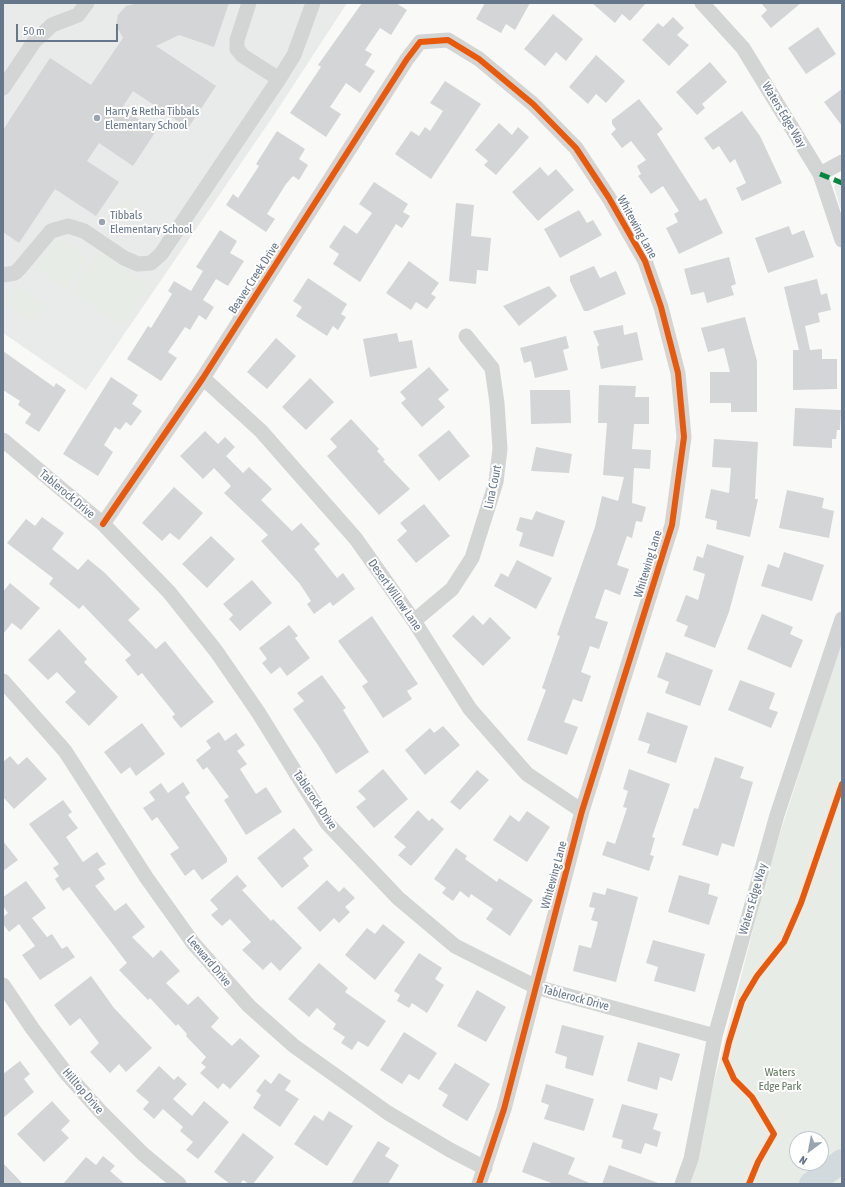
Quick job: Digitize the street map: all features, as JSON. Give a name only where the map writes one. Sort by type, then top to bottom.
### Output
[{"type":"street","points":[[3,88],[34,42],[52,25],[78,15],[87,3]]},
{"type":"street","points":[[249,3],[237,40],[237,49],[243,56],[280,79]]},
{"type":"street","points":[[3,275],[15,273],[51,231],[68,226],[84,231],[124,258],[138,264],[151,263],[161,254],[280,79],[294,56],[313,3]]},
{"type":"street","name":"Waters Edge Way","points":[[702,3],[743,48],[820,174],[842,240]]},
{"type":"street","name":"Whitewing Lane","points":[[420,42],[448,40],[479,59],[533,104],[576,148],[609,198],[645,261],[661,307],[678,373],[684,436],[672,525],[582,811],[504,1110],[486,1168],[479,1184]]},
{"type":"street","name":"Beaver Creek Drive","points":[[103,524],[203,378],[407,59],[420,42]]},
{"type":"street","points":[[820,174],[842,162]]},
{"type":"street","name":"Lina Court","points":[[414,621],[452,588],[472,558],[496,482],[500,449],[497,403],[492,368],[466,336]]},
{"type":"street","name":"Desert Willow Lane","points":[[203,378],[261,431],[356,539],[414,621],[470,709],[527,774],[582,811]]},
{"type":"street","name":"Tablerock Drive","points":[[3,440],[103,524],[169,592],[216,651],[258,712],[327,823],[398,898],[455,946],[536,987],[715,1036]]},
{"type":"street","name":"Waters Edge Way","points":[[682,1184],[691,1159],[715,1036],[777,815],[842,618]]},
{"type":"street","name":"Leeward Drive","points":[[3,681],[65,751],[146,877],[193,943],[249,1006],[294,1046],[388,1113],[450,1150],[486,1168]]},
{"type":"street","name":"Hilltop Drive","points":[[3,985],[32,1028],[76,1084],[143,1154],[179,1184]]},
{"type":"shaded area","name":"Tibbals Elementary School","points":[[3,3],[347,3],[276,112],[86,390],[3,333]]},
{"type":"green space","points":[[842,175],[842,213],[834,187],[837,180]]},
{"type":"green space","points":[[128,201],[133,207],[131,215],[121,221],[114,217],[112,210],[118,203]]},
{"type":"green space","points":[[57,237],[88,257],[67,289],[36,268]]},
{"type":"green space","points":[[100,251],[148,285],[121,325],[72,292]]},
{"type":"green space","points":[[14,284],[46,305],[34,322],[3,302]]},
{"type":"green space","name":"Waters Edge Park","points":[[842,639],[842,1184],[688,1184],[768,871]]},
{"type":"building","name":"Harry & Retha Tibbals Elementary School","points":[[139,3],[229,3],[214,47],[179,35],[156,46],[216,86],[188,128],[133,91],[122,108],[156,131],[133,166],[99,143],[87,161],[119,182],[96,216],[55,189],[19,243],[3,232],[3,130],[50,58],[91,85],[123,38],[116,25],[118,15],[126,6]]},
{"type":"building","points":[[362,3],[396,3],[407,10],[391,35],[380,28],[365,50],[372,54],[365,65],[375,71],[360,93],[346,83],[330,107],[341,114],[326,137],[290,113],[321,67],[318,65]]},
{"type":"building","points":[[485,3],[530,3],[515,30],[506,24],[501,33],[476,19]]},
{"type":"building","points":[[592,3],[646,3],[630,21],[622,14],[615,23]]},
{"type":"building","points":[[761,3],[801,3],[771,28],[761,16],[767,10]]},
{"type":"building","points":[[553,14],[583,39],[566,61],[556,52],[545,66],[524,49]]},
{"type":"building","points":[[673,17],[684,28],[677,35],[689,45],[669,66],[642,40],[658,23],[663,27]]},
{"type":"building","points":[[818,27],[836,54],[806,74],[788,48]]},
{"type":"building","points":[[596,55],[625,81],[606,103],[596,94],[588,104],[569,87]]},
{"type":"building","points":[[710,62],[727,82],[702,104],[705,108],[697,115],[676,92]]},
{"type":"building","points":[[445,81],[481,104],[431,179],[395,154],[411,131],[419,136],[425,127],[430,131],[443,111],[430,103]]},
{"type":"building","points":[[842,89],[842,126],[824,102]]},
{"type":"building","points":[[639,99],[663,129],[657,134],[700,201],[706,198],[723,233],[679,254],[666,228],[678,222],[674,214],[679,211],[663,186],[651,194],[638,176],[641,174],[637,166],[646,160],[631,141],[622,148],[611,134],[616,129],[612,124],[612,120]]},
{"type":"building","points":[[742,111],[760,136],[782,183],[742,201],[736,188],[746,183],[735,159],[730,163],[719,146],[713,150],[704,138]]},
{"type":"building","points":[[499,123],[512,135],[518,127],[529,137],[496,175],[484,165],[488,161],[475,150]]},
{"type":"building","points":[[277,131],[305,149],[299,159],[308,165],[299,180],[293,176],[286,184],[267,214],[275,219],[266,232],[226,205],[233,194],[238,198],[259,166],[256,164]]},
{"type":"building","points":[[540,167],[548,176],[556,169],[574,190],[538,221],[512,192]]},
{"type":"building","points":[[374,182],[408,204],[403,212],[410,216],[402,228],[396,224],[360,282],[333,264],[339,254],[329,247],[344,225],[357,234],[372,213],[359,204]]},
{"type":"building","points":[[456,203],[474,205],[471,236],[491,238],[488,271],[477,270],[476,284],[449,281]]},
{"type":"building","points":[[579,210],[587,223],[593,220],[602,235],[560,258],[544,229]]},
{"type":"building","points":[[789,226],[792,235],[804,230],[814,257],[768,273],[755,238]]},
{"type":"building","points":[[220,230],[237,241],[230,253],[244,261],[228,286],[216,279],[203,300],[214,307],[206,320],[199,315],[190,330],[185,327],[168,352],[177,358],[161,381],[127,359],[148,326],[151,328],[172,294],[168,291],[174,281],[191,291],[203,271],[196,267]]},
{"type":"building","points":[[729,257],[736,284],[731,286],[734,295],[707,303],[704,292],[691,295],[684,269]]},
{"type":"building","points":[[409,261],[439,283],[431,294],[436,297],[427,309],[416,302],[411,310],[386,293]]},
{"type":"building","points":[[594,266],[600,278],[616,271],[626,294],[588,311],[584,311],[570,281],[570,276]]},
{"type":"building","points":[[308,278],[347,304],[341,314],[346,317],[338,330],[333,326],[327,336],[296,316],[302,307],[293,301]]},
{"type":"building","points":[[817,279],[821,295],[827,293],[831,310],[818,313],[820,322],[805,326],[810,350],[822,349],[822,359],[837,359],[837,389],[793,390],[793,350],[799,350],[784,287]]},
{"type":"building","points":[[549,286],[557,296],[519,326],[503,306]]},
{"type":"building","points":[[745,317],[757,361],[757,412],[731,412],[731,403],[710,403],[710,372],[730,372],[724,348],[708,352],[701,328]]},
{"type":"building","points":[[623,325],[624,335],[637,332],[643,360],[601,369],[597,347],[599,345],[593,331]]},
{"type":"building","points":[[397,333],[399,342],[412,340],[417,368],[370,377],[363,339]]},
{"type":"building","points":[[566,336],[569,348],[563,350],[568,370],[535,378],[531,361],[524,363],[520,348]]},
{"type":"building","points":[[276,338],[296,356],[267,389],[247,372]]},
{"type":"building","points":[[3,351],[54,387],[56,383],[66,390],[39,432],[25,423],[31,414],[18,405],[20,401],[3,390]]},
{"type":"building","points":[[429,367],[449,390],[438,399],[445,407],[422,427],[401,403],[406,399],[400,392]]},
{"type":"building","points":[[111,377],[138,395],[132,404],[142,411],[131,426],[126,422],[120,430],[115,427],[104,445],[113,452],[98,476],[63,454]]},
{"type":"building","points":[[310,378],[334,402],[306,430],[282,407]]},
{"type":"building","points":[[599,385],[636,386],[635,397],[649,397],[649,424],[634,424],[632,449],[651,450],[650,469],[634,468],[632,503],[646,507],[642,522],[636,521],[632,538],[627,536],[617,565],[629,569],[620,595],[605,589],[595,618],[608,622],[599,649],[590,646],[581,672],[591,676],[582,702],[573,699],[564,722],[578,727],[567,755],[527,740],[546,690],[542,688],[560,636],[557,635],[595,527],[602,496],[618,501],[624,477],[603,475],[607,423],[598,423]]},
{"type":"building","points":[[530,390],[570,390],[571,423],[531,424]]},
{"type":"building","points":[[795,408],[841,410],[840,430],[837,430],[836,439],[832,439],[832,448],[793,446]]},
{"type":"building","points":[[351,419],[379,449],[377,451],[385,460],[383,461],[410,489],[379,515],[327,456],[337,447],[330,439]]},
{"type":"building","points":[[449,430],[470,456],[439,481],[418,455]]},
{"type":"building","points":[[205,431],[218,444],[225,437],[235,447],[226,456],[243,473],[249,467],[272,489],[261,500],[292,531],[301,523],[320,544],[314,549],[337,578],[343,573],[355,589],[333,606],[330,602],[314,614],[307,604],[311,601],[300,584],[261,541],[268,535],[224,493],[231,486],[214,468],[203,479],[180,456]]},
{"type":"building","points":[[714,439],[758,442],[755,499],[758,499],[750,537],[716,529],[717,521],[705,518],[711,489],[729,493],[731,468],[712,467]]},
{"type":"building","points":[[536,447],[572,454],[569,473],[531,471]]},
{"type":"building","points":[[174,487],[203,513],[179,540],[170,533],[162,541],[142,523]]},
{"type":"building","points":[[787,490],[824,498],[822,508],[834,511],[829,538],[779,528]]},
{"type":"building","points":[[424,504],[450,536],[416,563],[397,540],[407,531],[400,523]]},
{"type":"building","points":[[536,511],[565,521],[553,557],[519,546],[523,533],[516,530],[520,517],[532,520]]},
{"type":"building","points":[[42,517],[64,533],[52,549],[78,570],[88,559],[105,573],[140,609],[128,620],[156,649],[165,641],[214,702],[181,728],[172,717],[175,714],[142,673],[138,676],[125,660],[131,655],[83,605],[79,609],[49,584],[53,578],[7,543],[26,519],[35,526]]},
{"type":"building","points":[[211,536],[235,559],[207,588],[182,564]]},
{"type":"building","points":[[707,544],[744,556],[729,612],[715,648],[684,636],[688,626],[676,621],[686,595],[698,600],[705,574],[693,570],[697,556],[703,558]]},
{"type":"building","points":[[784,552],[824,565],[812,601],[761,586],[768,564],[779,568]]},
{"type":"building","points":[[517,560],[552,578],[536,609],[494,586],[501,573],[508,577]]},
{"type":"building","points":[[252,580],[272,603],[240,631],[229,619],[233,615],[223,604]]},
{"type":"building","points":[[10,583],[40,608],[21,630],[12,623],[3,634],[3,592]]},
{"type":"building","points":[[762,614],[793,627],[790,634],[803,640],[791,668],[747,649]]},
{"type":"building","points":[[473,615],[483,625],[490,617],[511,638],[483,666],[452,636]]},
{"type":"building","points":[[372,616],[418,684],[407,691],[412,699],[383,718],[362,686],[368,682],[338,641]]},
{"type":"building","points":[[289,625],[298,636],[295,638],[310,658],[287,676],[280,667],[271,674],[262,663],[267,659],[259,648]]},
{"type":"building","points":[[59,629],[87,659],[84,662],[118,697],[89,726],[65,702],[76,692],[57,672],[48,680],[28,660]]},
{"type":"building","points":[[666,652],[713,670],[700,706],[665,693],[669,682],[657,677]]},
{"type":"building","points":[[322,675],[346,708],[343,710],[369,752],[336,774],[293,709],[304,701],[297,693]]},
{"type":"building","points":[[740,680],[775,693],[769,709],[778,712],[771,728],[728,710]]},
{"type":"building","points":[[647,712],[688,726],[676,763],[647,753],[650,744],[638,740]]},
{"type":"building","points":[[142,723],[165,754],[136,776],[130,767],[121,774],[104,752]]},
{"type":"building","points":[[443,726],[460,745],[425,775],[405,750],[430,728],[434,733]]},
{"type":"building","points":[[219,732],[225,741],[236,733],[245,745],[237,751],[247,764],[240,769],[256,794],[266,787],[282,812],[246,835],[224,800],[229,797],[207,767],[203,770],[196,760],[211,748],[206,741]]},
{"type":"building","points":[[10,756],[18,765],[27,757],[47,779],[14,809],[3,797],[3,762]]},
{"type":"building","points":[[715,757],[744,767],[740,778],[753,782],[734,847],[722,843],[718,856],[682,845],[694,808],[698,809]]},
{"type":"building","points":[[383,769],[408,799],[374,828],[356,807],[366,799],[358,791]]},
{"type":"building","points":[[629,769],[670,784],[652,837],[655,838],[650,855],[654,856],[649,871],[602,855],[607,841],[615,844],[627,808],[623,807],[628,791],[623,789]]},
{"type":"building","points":[[477,770],[489,780],[460,810],[450,802]]},
{"type":"building","points":[[183,782],[190,793],[185,797],[227,858],[227,862],[202,880],[194,869],[185,876],[170,854],[179,848],[157,817],[152,821],[143,808],[155,800],[149,792],[161,783],[168,793]]},
{"type":"building","points":[[63,800],[72,812],[68,815],[78,828],[66,837],[83,862],[97,852],[106,864],[98,869],[105,879],[95,886],[115,911],[126,903],[145,927],[132,937],[153,958],[161,950],[180,971],[166,983],[188,1005],[198,996],[219,1018],[211,1027],[232,1046],[240,1038],[260,1056],[230,1089],[223,1083],[218,1089],[200,1073],[206,1067],[201,1063],[206,1057],[186,1036],[187,1034],[178,1024],[176,1026],[150,998],[148,1000],[119,970],[127,963],[69,887],[63,891],[55,879],[59,876],[53,868],[59,864],[29,824]]},
{"type":"building","points":[[418,810],[429,821],[432,818],[444,829],[411,866],[398,855],[406,847],[394,837]]},
{"type":"building","points":[[527,811],[550,827],[527,862],[493,840],[510,815],[519,822]]},
{"type":"building","points":[[294,828],[313,850],[303,858],[309,866],[282,888],[257,858]]},
{"type":"building","points":[[3,841],[18,860],[3,871]]},
{"type":"building","points":[[456,848],[467,856],[465,859],[497,882],[499,878],[533,900],[510,936],[486,919],[493,909],[471,894],[469,898],[460,891],[453,901],[442,893],[446,888],[434,879]]},
{"type":"building","points":[[237,875],[247,886],[242,890],[271,921],[273,919],[302,948],[280,971],[271,962],[263,970],[242,950],[251,942],[230,919],[222,926],[211,915],[218,909],[210,900]]},
{"type":"building","points":[[679,875],[710,884],[708,894],[718,897],[709,925],[668,912]]},
{"type":"building","points":[[327,880],[339,892],[344,887],[355,898],[345,907],[350,912],[339,923],[334,918],[320,932],[297,908]]},
{"type":"building","points":[[26,881],[46,908],[32,918],[47,937],[52,934],[62,949],[67,946],[75,957],[40,980],[22,955],[35,946],[19,924],[9,932],[3,924],[3,917],[8,913],[3,906],[3,897]]},
{"type":"building","points":[[607,888],[638,897],[616,982],[573,971],[579,945],[591,948],[598,922],[591,920],[595,908],[589,907],[593,892],[605,895]]},
{"type":"building","points":[[383,924],[405,942],[375,980],[345,955],[367,928],[375,934]]},
{"type":"building","points":[[653,940],[705,954],[695,992],[654,981],[658,967],[646,963]]},
{"type":"building","points":[[419,953],[442,968],[435,979],[444,985],[427,1013],[412,1003],[409,1008],[397,1001],[400,995],[394,991]]},
{"type":"building","points":[[319,963],[348,988],[345,992],[386,1021],[368,1047],[358,1041],[352,1050],[341,1043],[345,1037],[333,1029],[336,1024],[317,1008],[309,1017],[288,999]]},
{"type":"building","points":[[91,976],[114,1008],[152,1048],[126,1072],[119,1064],[110,1073],[90,1052],[99,1043],[80,1018],[70,1026],[54,1005]]},
{"type":"building","points":[[477,990],[506,1007],[486,1042],[457,1026]]},
{"type":"building","points":[[562,1025],[604,1036],[593,1076],[565,1068],[567,1057],[555,1053]]},
{"type":"building","points":[[404,1032],[437,1053],[419,1080],[409,1074],[402,1084],[380,1070]]},
{"type":"building","points":[[638,1042],[680,1054],[672,1081],[660,1077],[657,1090],[627,1081]]},
{"type":"building","points":[[20,1061],[30,1074],[24,1079],[34,1092],[3,1118],[3,1074]]},
{"type":"building","points":[[455,1063],[490,1084],[467,1121],[442,1106],[448,1095],[438,1089]]},
{"type":"building","points":[[159,1066],[174,1080],[178,1076],[187,1084],[173,1099],[192,1116],[204,1101],[229,1122],[198,1159],[186,1150],[193,1142],[180,1131],[183,1127],[163,1109],[154,1119],[143,1109],[149,1102],[136,1091]]},
{"type":"building","points":[[279,1073],[291,1081],[285,1090],[299,1099],[280,1127],[253,1108],[261,1095],[256,1091],[265,1079],[271,1084]]},
{"type":"building","points":[[546,1084],[594,1099],[584,1131],[544,1119],[549,1105],[541,1102]]},
{"type":"building","points":[[52,1101],[70,1121],[61,1130],[69,1138],[44,1162],[17,1134]]},
{"type":"building","points":[[622,1104],[658,1114],[653,1129],[661,1132],[657,1147],[645,1143],[641,1154],[621,1148],[623,1140],[612,1137]]},
{"type":"building","points":[[329,1111],[353,1126],[327,1166],[294,1144],[314,1115],[323,1121]]},
{"type":"building","points":[[243,1133],[274,1157],[253,1184],[249,1184],[243,1180],[240,1184],[230,1184],[214,1172]]},
{"type":"building","points":[[378,1141],[390,1148],[385,1156],[399,1165],[388,1184],[351,1184]]},
{"type":"building","points":[[533,1142],[575,1158],[568,1174],[592,1184],[554,1184],[522,1172]]},
{"type":"building","points":[[103,1156],[115,1166],[110,1171],[125,1184],[63,1184],[86,1157],[96,1165]]},
{"type":"building","points":[[3,1163],[23,1184],[3,1184]]},
{"type":"building","points":[[609,1165],[658,1183],[658,1184],[602,1184]]},
{"type":"waterway","points":[[811,1184],[842,1161]]},
{"type":"marked path","points":[[820,174],[842,183]]},
{"type":"cycle path","points":[[103,524],[203,378],[407,59],[420,42],[448,40],[479,59],[533,104],[576,148],[609,198],[645,261],[661,307],[678,373],[684,437],[672,525],[582,811],[504,1109],[479,1184]]},
{"type":"cycle path","points":[[749,1184],[758,1162],[774,1134],[752,1097],[734,1079],[725,1059],[742,1001],[757,976],[784,942],[801,903],[842,784]]},
{"type":"place","name":"Harry & Retha Tibbals Elementary School","points":[[97,118]]},
{"type":"place","name":"Tibbals Elementary School","points":[[102,222]]}]
